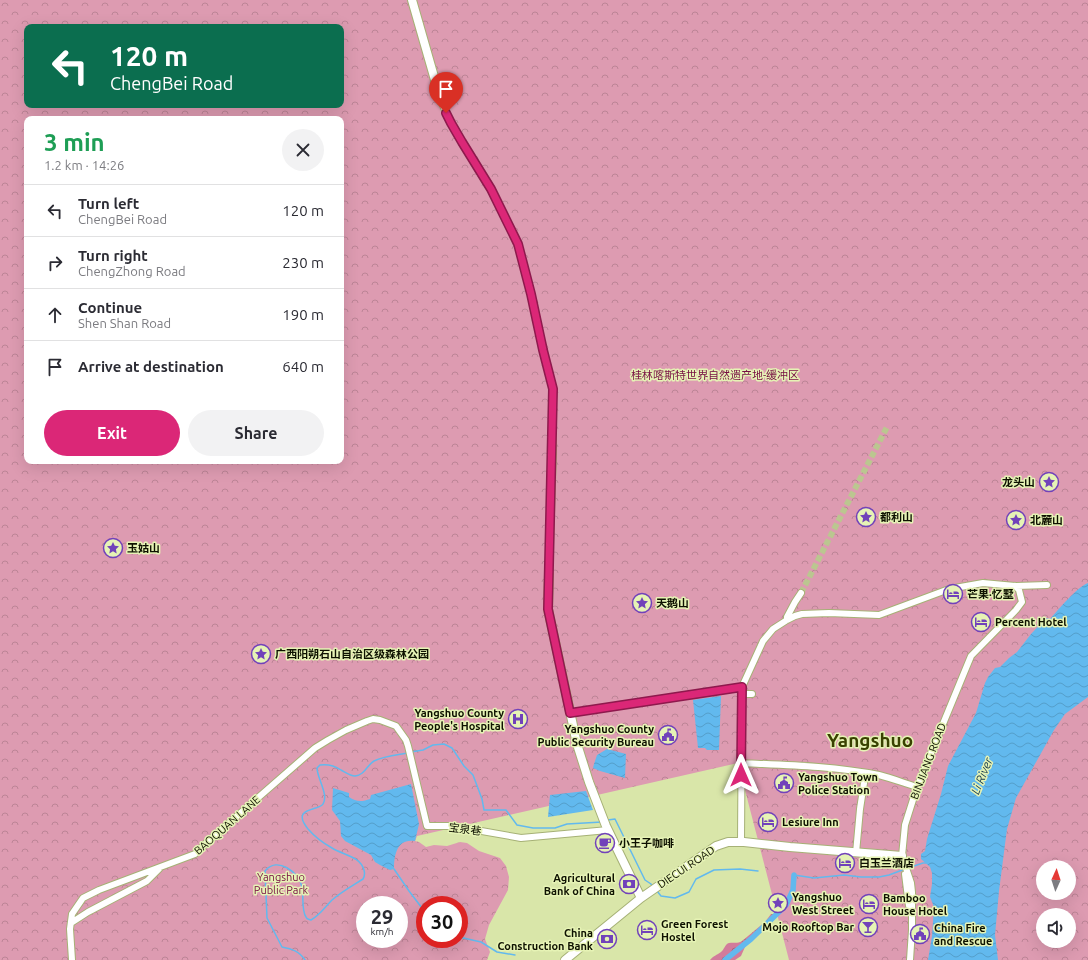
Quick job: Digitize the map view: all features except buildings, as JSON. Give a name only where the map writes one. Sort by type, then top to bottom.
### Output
[{"type":"street","points":[[412,0],[441,101],[458,136],[491,189],[518,244],[531,294],[553,389],[553,453],[548,609],[577,744],[588,782],[607,828],[641,898]]},
{"type":"street","points":[[741,842],[742,687],[763,641],[773,629],[787,620],[802,614],[829,613],[879,615],[949,589],[983,583],[1015,586],[1047,585]]},
{"type":"street","name":"BINJIANG ROAD","points":[[910,960],[912,892],[903,860],[905,825],[917,787],[971,656],[1022,602],[1019,590],[1015,586]]},
{"type":"street","points":[[787,620],[787,617],[801,593]]},
{"type":"street","points":[[570,713],[742,687]]},
{"type":"street","points":[[742,694],[752,694]]},
{"type":"street","points":[[741,842],[742,694]]},
{"type":"street","name":"BAOQUAN LANE","points":[[72,960],[70,929],[72,914],[83,898],[99,890],[195,854],[311,752],[346,730],[373,719],[396,726]]},
{"type":"street","name":"宝泉巷","points":[[396,726],[406,740],[427,826],[453,826],[521,838],[607,828]]},
{"type":"street","points":[[742,763],[822,768],[865,773],[887,777],[917,787]]},
{"type":"street","points":[[856,853],[865,773]]},
{"type":"street","name":"DIECUI ROAD","points":[[565,960],[641,898],[716,846],[728,842],[856,853],[903,860]]},
{"type":"street","points":[[741,842],[903,860],[912,930]]},
{"type":"street","points":[[71,923],[88,912],[147,881],[160,867]]},
{"type":"green space","name":"桂林喀斯特世界自然遗产地-缓冲区","points":[[0,0],[1088,0],[1088,960],[789,960],[738,763],[417,836],[415,841],[426,847],[434,845],[447,846],[460,842],[467,843],[479,851],[500,858],[506,866],[509,877],[508,890],[489,925],[485,939],[490,952],[487,960],[0,960]]},
{"type":"green space","points":[[408,909],[412,910],[408,926]]},
{"type":"green space","points":[[771,914],[773,915],[753,936],[745,947],[741,956],[735,960],[710,960],[722,951],[728,944],[742,941],[765,922]]},
{"type":"water","name":"Li River","points":[[1088,583],[1088,697],[1065,714],[1054,730],[1016,798],[1007,829],[999,891],[995,935],[998,960],[928,960],[932,936],[934,907],[930,897],[932,873],[930,867],[921,859],[921,854],[925,851],[927,839],[948,766],[976,713],[988,677],[995,668],[1000,667],[1017,652],[1046,618],[1050,619],[1073,594]]},
{"type":"water","points":[[721,696],[719,750],[698,748],[693,700]]},
{"type":"water","points":[[607,749],[626,754],[625,778],[593,768],[597,755]]},
{"type":"water","points":[[411,784],[419,824],[415,841],[404,842],[400,845],[396,853],[394,869],[390,870],[375,862],[371,855],[345,841],[341,836],[340,821],[332,810],[333,788],[349,793],[349,797],[354,800],[362,801],[370,799],[371,795]]},
{"type":"water","points":[[586,791],[593,810],[548,817],[550,795]]},
{"type":"waterway","points":[[411,752],[423,750],[433,745],[444,744],[452,748],[464,766],[473,775],[482,799],[484,810],[506,810],[517,825],[533,828],[555,828],[567,824],[602,822]]},
{"type":"waterway","points":[[305,960],[295,951],[282,947],[267,918],[265,871],[275,865],[287,868],[297,876],[302,887],[304,914],[307,919],[311,920],[335,897],[363,879],[365,875],[364,870],[359,862],[351,856],[322,842],[303,822],[302,817],[304,813],[323,804],[325,796],[317,768],[320,765],[331,766],[349,775],[355,776],[364,772],[374,761],[378,759],[408,753]]},
{"type":"waterway","points":[[608,820],[615,819],[645,880],[653,887]]},
{"type":"waterway","points":[[908,868],[926,863]]},
{"type":"waterway","points":[[394,869],[416,900]]},
{"type":"waterway","points":[[657,891],[661,896],[675,898],[689,892],[696,879],[714,870],[740,869],[758,871]]},
{"type":"waterway","points":[[794,875],[814,878],[844,875],[879,877],[905,869]]},
{"type":"waterway","points":[[725,960],[751,939],[786,905],[793,890],[794,875]]},
{"type":"waterway","points":[[468,939],[481,942],[497,952],[515,955]]},
{"type":"tunnel","points":[[801,593],[887,427]]},
{"type":"place","name":"龙头山","points":[[1049,482]]},
{"type":"place","name":"都利山","points":[[866,517]]},
{"type":"place","name":"北麓山","points":[[1016,520]]},
{"type":"place","name":"玉姑山","points":[[113,548]]},
{"type":"place","name":"芒果·忆墅","points":[[953,594]]},
{"type":"place","name":"天鹅山","points":[[642,603]]},
{"type":"place","name":"Percent Hotel","points":[[981,622]]},
{"type":"place","name":"广西阳朔石山自治区级森林公园","points":[[261,654]]},
{"type":"place","name":"Yangshuo County People's Hospital","points":[[518,719]]},
{"type":"place","name":"Yangshuo County Public Security Bureau","points":[[668,735]]},
{"type":"place","name":"Yangshuo Town Police Station","points":[[784,783]]},
{"type":"place","name":"Lesiure Inn","points":[[768,822]]},
{"type":"place","name":"小王子咖啡","points":[[605,843]]},
{"type":"place","name":"白玉兰酒店","points":[[845,863]]},
{"type":"place","name":"Agricultural Bank of China","points":[[629,884]]},
{"type":"place","name":"Yangshuo West Street","points":[[778,903]]},
{"type":"place","name":"Bamboo House Hotel","points":[[869,904]]},
{"type":"place","name":"Mojo Rooftop Bar","points":[[868,927]]},
{"type":"place","name":"Green Forest Hostel","points":[[647,930]]},
{"type":"place","name":"China Fire and Rescue","points":[[920,934]]},
{"type":"place","name":"China Construction Bank","points":[[607,939]]},
{"type":"district","name":"Yangshuo","points":[[870,740]]},
{"type":"route","points":[[446,113],[501,207],[518,244],[553,389],[553,453],[548,609],[570,713],[742,687],[741,775]]},
{"type":"park label","name":"Yangshuo Public Park","points":[[281,883]]}]
